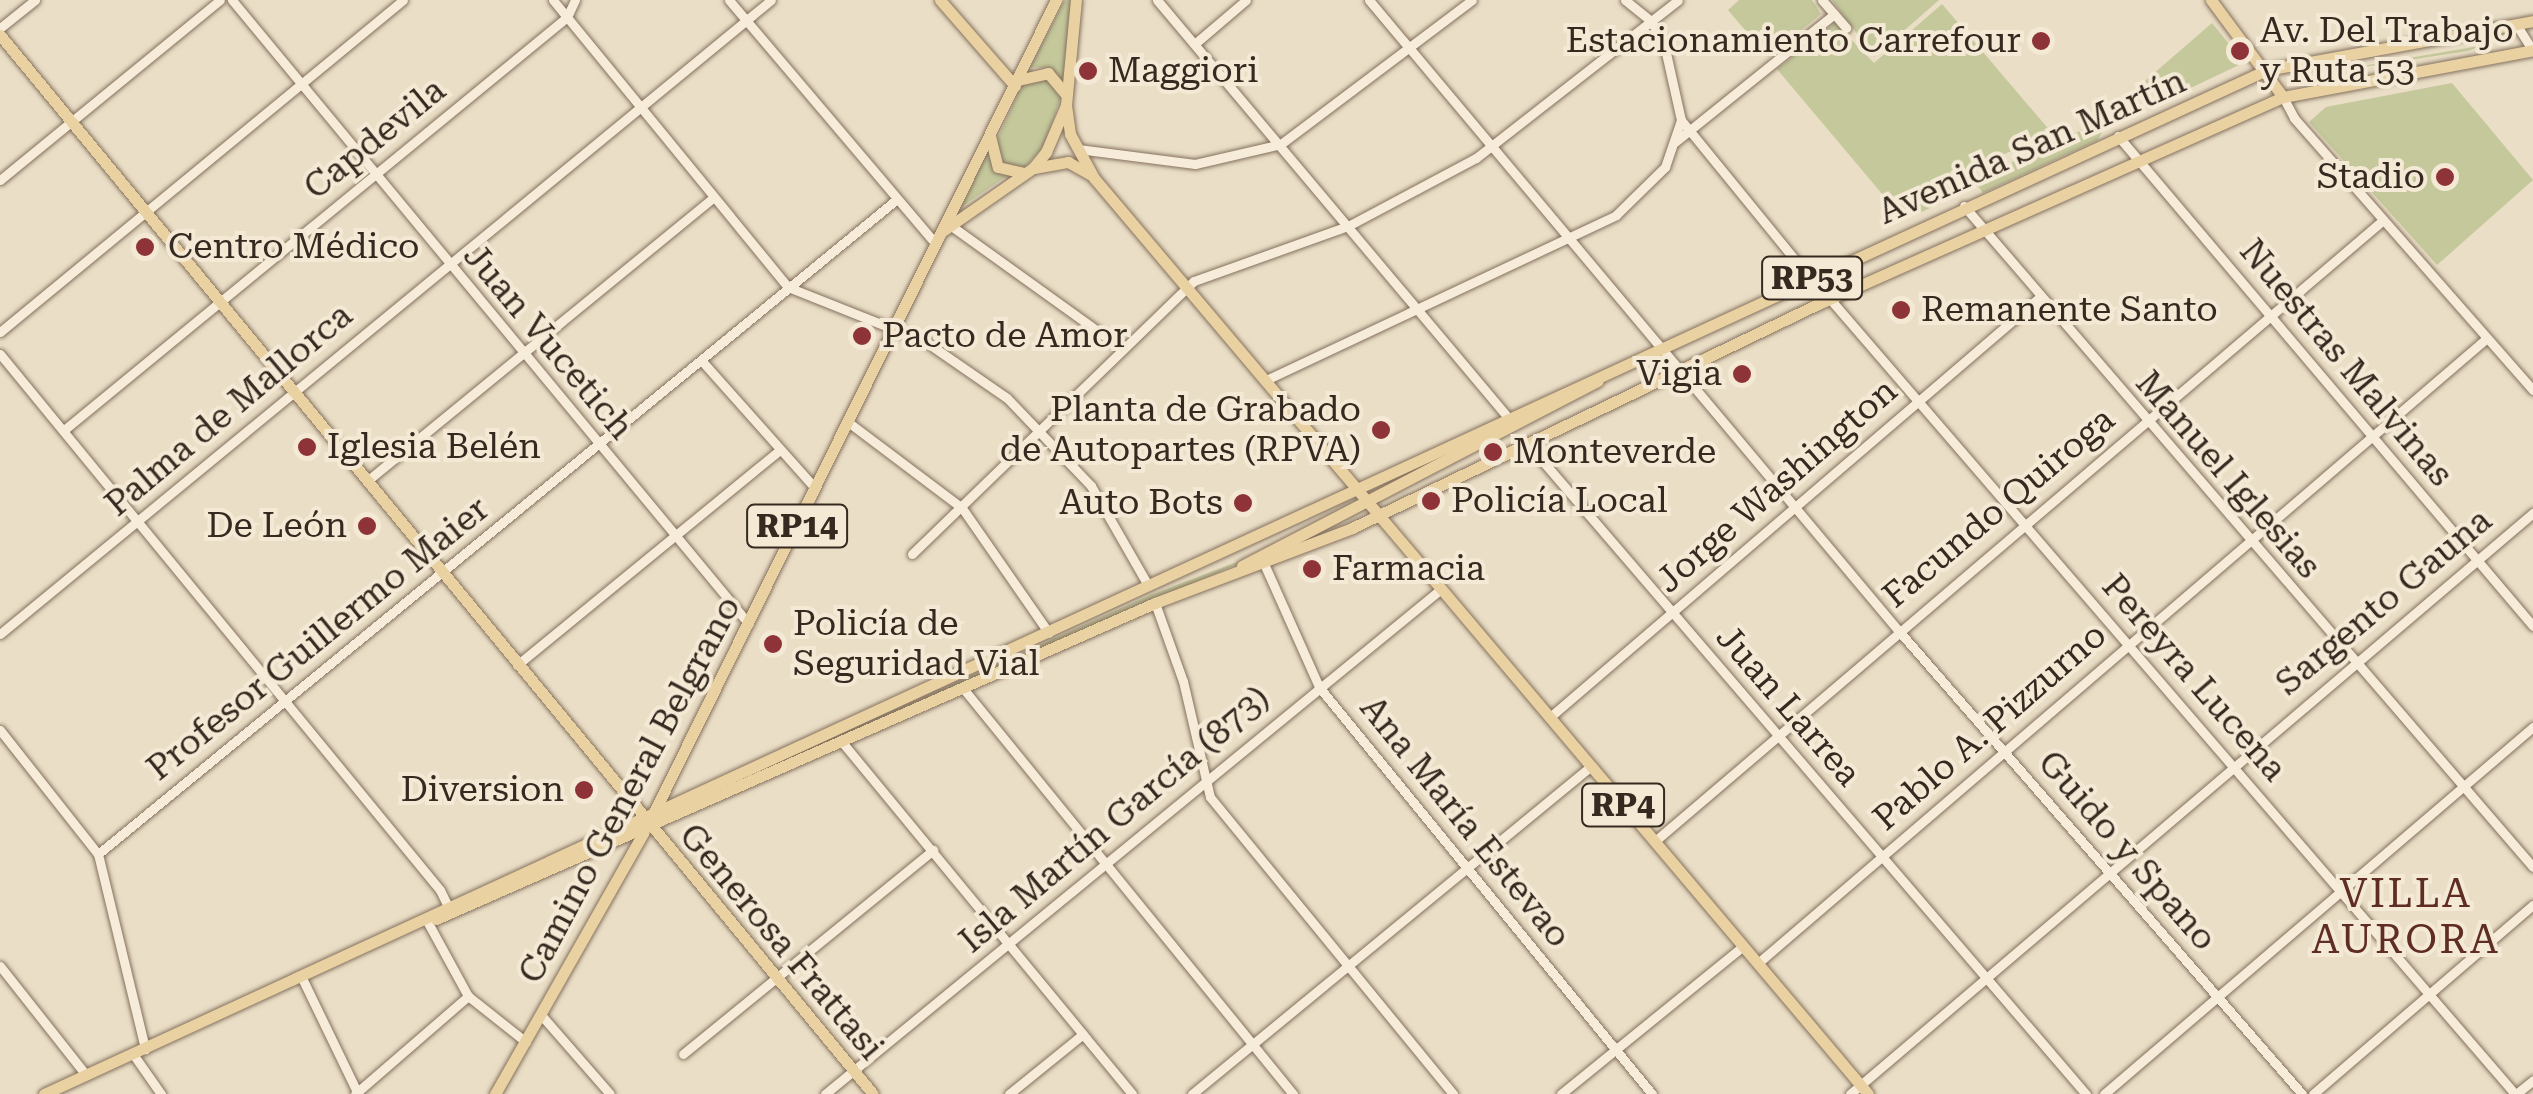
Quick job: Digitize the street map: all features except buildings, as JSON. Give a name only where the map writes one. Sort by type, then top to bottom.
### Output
[{"type":"main road","points":[[940,0],[1016,84],[1048,73],[1066,101]]},
{"type":"main road","name":"Camino General Belgrano","points":[[495,1094],[647,824],[1056,0]]},
{"type":"main road","name":"Camino General Belgrano","points":[[936,240],[950,225],[1030,170],[1066,101],[1076,0]]},
{"type":"main road","points":[[2211,0],[2283,97]]},
{"type":"main road","name":"Avenida San Martín","points":[[1355,486],[2266,70],[2533,22]]},
{"type":"main road","name":"Generosa Frattasi","points":[[0,32],[70,123],[873,1094]]},
{"type":"main road","name":"Avenida San Martín","points":[[1378,515],[1830,299],[2283,97],[2533,51]]},
{"type":"main road","name":"RP4","points":[[1066,101],[1078,149],[1094,178],[1744,946],[1860,1091]]},
{"type":"main road","points":[[990,136],[998,167],[1030,170],[1068,162],[1094,178]]},
{"type":"main road","name":"RP53","points":[[647,824],[1155,603],[1367,501],[1640,356]]},
{"type":"main road","name":"RP53","points":[[647,824],[1355,486]]},
{"type":"main road","name":"RP53","points":[[1155,603],[1265,566],[1378,515]]},
{"type":"main road","points":[[44,1094],[647,824]]},
{"type":"street","points":[[0,32],[35,0]]},
{"type":"street","points":[[0,180],[220,0]]},
{"type":"street","name":"Juan Vucetich","points":[[232,0],[748,624]]},
{"type":"street","points":[[0,332],[403,0]]},
{"type":"street","points":[[553,0],[788,287],[894,326],[973,372],[1042,430],[1102,501],[1148,585]]},
{"type":"street","name":"Capdevila","points":[[64,430],[567,17],[575,0]]},
{"type":"street","points":[[729,0],[896,200],[936,240]]},
{"type":"street","name":"Palma de Mallorca","points":[[0,634],[771,0]]},
{"type":"street","points":[[1157,0],[1198,42],[1506,416]]},
{"type":"street","points":[[1198,42],[1246,0]]},
{"type":"street","name":"Guido y Spano","points":[[1369,0],[1898,630],[2302,1094]]},
{"type":"street","points":[[1078,149],[1195,164],[1281,144],[1472,0]]},
{"type":"street","points":[[1266,380],[1570,238],[1635,203],[1665,167],[1680,120],[1674,68],[1651,21],[1625,0]]},
{"type":"street","points":[[912,554],[1187,287],[1348,226],[1493,148],[1678,0]]},
{"type":"street","points":[[1822,0],[1846,28]]},
{"type":"street","points":[[1675,142],[1834,14]]},
{"type":"street","points":[[2516,24],[2533,51]]},
{"type":"street","points":[[2283,97],[2383,220],[2533,390]]},
{"type":"street","points":[[1680,120],[1810,278]]},
{"type":"street","name":"Nuestras Malvinas","points":[[2118,136],[2533,626]]},
{"type":"street","points":[[367,481],[713,198]]},
{"type":"street","name":"Profesor Guillermo Maier","points":[[98,854],[896,200]]},
{"type":"street","name":"Manuel Iglesias","points":[[1964,206],[2533,868]]},
{"type":"street","name":"Facundo Quiroga","points":[[1654,841],[1775,733],[2383,220]]},
{"type":"street","points":[[950,225],[1122,348]]},
{"type":"street","name":"Jorge Washington","points":[[1550,717],[2040,297]]},
{"type":"street","name":"Pereyra Lucena","points":[[1830,299],[2515,1094]]},
{"type":"street","name":"Pablo A. Pizzurno","points":[[1758,963],[2128,643],[2375,440],[2487,338]]},
{"type":"street","points":[[0,354],[451,911]]},
{"type":"street","points":[[701,360],[778,451],[816,488]]},
{"type":"street","points":[[848,422],[962,508],[1049,632]]},
{"type":"street","name":"Juan Larrea","points":[[1528,444],[2086,1094]]},
{"type":"street","points":[[517,665],[778,451]]},
{"type":"street","name":"Sargento Gauna","points":[[1860,1091],[2233,765],[2533,513]]},
{"type":"street","name":"Ana María Estevao","points":[[1265,566],[1320,687],[1652,1094]]},
{"type":"street","name":"Isla Martín García (873)","points":[[825,1094],[1441,590]]},
{"type":"street","points":[[1155,603],[1184,681],[1210,798],[1453,1094]]},
{"type":"street","points":[[962,688],[1293,1094]]},
{"type":"street","points":[[2104,1094],[2533,727]]},
{"type":"street","points":[[0,730],[98,854],[139,1052],[161,1094]]},
{"type":"street","points":[[842,742],[1132,1094]]},
{"type":"street","points":[[1192,1094],[1590,767]]},
{"type":"street","points":[[682,1054],[933,850]]},
{"type":"street","points":[[2314,1094],[2533,905]]},
{"type":"street","points":[[427,921],[468,996],[526,1042]]},
{"type":"street","points":[[1561,1094],[1744,946]]},
{"type":"street","points":[[0,966],[86,1075]]},
{"type":"street","points":[[302,978],[357,1094],[468,996]]},
{"type":"street","points":[[542,1016],[610,1094]]},
{"type":"street","points":[[1009,1094],[1082,1034]]},
{"type":"street","points":[[2515,1094],[2533,1080]]},
{"type":"green space","points":[[1065,0],[1071,0],[1064,81],[1047,68],[1030,67]]},
{"type":"green space","points":[[1739,0],[1812,0],[1821,14],[1768,57],[1728,10]]},
{"type":"green space","points":[[1832,0],[1939,0],[1874,57]]},
{"type":"green space","points":[[1942,4],[2052,133],[1959,174],[1952,198],[1904,220],[1777,69],[1835,23],[1874,63]]},
{"type":"green space","points":[[2212,23],[2242,60],[2239,65],[2161,102],[2145,81]]},
{"type":"green space","points":[[2499,39],[2468,51],[2298,77],[2473,47]]},
{"type":"green space","points":[[1047,77],[1062,94],[1044,146],[1023,169],[1003,164],[995,144],[1023,83]]},
{"type":"green space","name":"Stadio","points":[[2452,83],[2533,180],[2437,265],[2309,122],[2326,107]]},
{"type":"green space","points":[[2095,124],[2104,128],[2098,140],[1983,193],[1978,186],[1960,194],[1962,185]]},
{"type":"green space","points":[[984,154],[1008,175],[960,208],[958,205]]},
{"type":"green space","points":[[1244,561],[659,817],[1150,595]]},
{"type":"place","name":"Estacionamiento Carrefour","points":[[2041,41]]},
{"type":"place","name":"Av. Del Trabajo y Ruta 53","points":[[2240,51]]},
{"type":"place","name":"Maggiori","points":[[1088,71]]},
{"type":"place","name":"Stadio","points":[[2445,177]]},
{"type":"place","name":"Centro Médico","points":[[145,247]]},
{"type":"place","name":"Remanente Santo","points":[[1901,310]]},
{"type":"place","name":"Pacto de Amor","points":[[862,336]]},
{"type":"place","name":"Vigia","points":[[1742,374]]},
{"type":"place","name":"Planta de Grabado de Autopartes (RPVA)","points":[[1381,430]]},
{"type":"place","name":"Iglesia Belén","points":[[307,447]]},
{"type":"place","name":"Monteverde","points":[[1493,452]]},
{"type":"place","name":"Policía Local","points":[[1431,501]]},
{"type":"place","name":"Auto Bots","points":[[1243,503]]},
{"type":"place","name":"De León","points":[[367,526]]},
{"type":"place","name":"Farmacia","points":[[1312,569]]},
{"type":"place","name":"Policía de Seguridad Vial","points":[[773,644]]},
{"type":"place","name":"Diversion","points":[[584,790]]},
{"type":"district","name":"VILLA AURORA","points":[[2406,917]]}]
